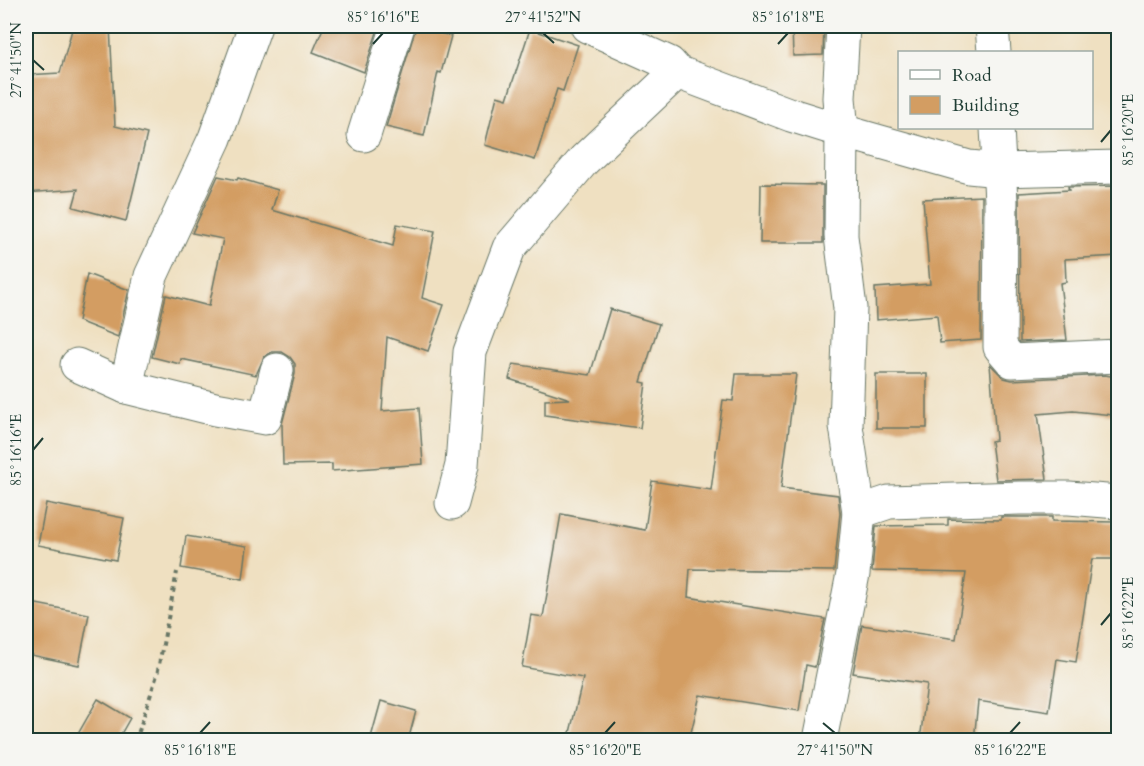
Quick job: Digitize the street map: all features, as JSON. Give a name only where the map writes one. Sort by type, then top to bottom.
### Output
[{"type":"street","points":[[126,387],[152,276],[215,138],[255,26]]},
{"type":"street","points":[[364,135],[398,26]]},
{"type":"street","points":[[587,26],[673,67],[791,115],[969,167],[999,170],[1119,167]]},
{"type":"street","points":[[650,26],[673,67]]},
{"type":"street","points":[[820,741],[853,574],[860,512],[846,426],[850,308],[841,236],[842,131],[839,98],[843,26]]},
{"type":"street","points":[[992,26],[994,51]]},
{"type":"street","points":[[452,503],[462,465],[470,352],[509,248],[584,159],[673,67]]},
{"type":"street","points":[[997,129],[1000,347],[1012,361],[1119,356]]},
{"type":"street","points":[[77,365],[126,387],[215,409],[265,418],[276,370]]},
{"type":"street","points":[[860,512],[889,502],[1020,498],[1069,498],[1119,502]]},
{"type":"path","points":[[134,741],[157,675],[177,572]]},
{"type":"building","points":[[73,26],[110,26],[115,126],[147,134],[126,221],[73,207],[78,189],[26,193],[26,152],[30,152],[26,75],[60,73]]},
{"type":"building","points":[[324,26],[379,26],[364,72],[313,52]]},
{"type":"building","points":[[792,26],[824,26],[823,55],[793,56]]},
{"type":"building","points":[[416,27],[451,36],[441,73],[438,72],[424,136],[386,127]]},
{"type":"building","points":[[530,29],[578,45],[563,91],[557,89],[535,160],[485,145],[497,96],[507,99]]},
{"type":"building","points":[[218,176],[237,180],[238,178],[278,190],[272,210],[393,246],[397,224],[435,231],[422,298],[444,305],[428,351],[387,337],[382,411],[419,408],[423,464],[332,471],[332,464],[283,465],[282,424],[295,374],[295,364],[282,352],[272,352],[264,357],[256,375],[181,359],[180,364],[152,357],[166,295],[209,306],[223,239],[192,233]]},
{"type":"building","points":[[761,184],[823,185],[823,243],[760,243]]},
{"type":"building","points":[[1119,186],[1119,256],[1065,259],[1066,282],[1060,283],[1067,340],[1020,342],[1019,193],[1069,190],[1068,187]]},
{"type":"building","points":[[982,196],[981,340],[940,343],[937,315],[876,320],[875,288],[930,284],[923,199]]},
{"type":"building","points":[[87,274],[129,290],[118,337],[78,321]]},
{"type":"building","points":[[610,309],[659,324],[641,382],[646,383],[640,428],[545,415],[545,400],[570,399],[509,379],[513,364],[590,375]]},
{"type":"building","points":[[990,364],[1004,378],[1012,380],[1105,375],[1117,377],[1113,415],[1073,411],[1038,414],[1047,479],[996,480],[991,441],[996,440]]},
{"type":"building","points":[[736,374],[796,374],[781,488],[838,495],[840,513],[834,571],[690,569],[688,597],[825,619],[815,667],[806,665],[799,711],[700,695],[689,741],[568,741],[583,678],[522,667],[531,615],[543,617],[561,514],[645,530],[652,481],[711,490],[723,400],[733,401]]},
{"type":"building","points":[[876,374],[927,374],[927,428],[876,428]]},
{"type":"building","points":[[46,503],[124,518],[116,560],[38,545]]},
{"type":"building","points":[[1001,517],[1052,517],[1052,521],[1117,522],[1116,559],[1092,559],[1076,662],[1057,659],[1049,712],[978,701],[974,741],[920,741],[927,684],[853,673],[862,625],[956,639],[966,573],[872,571],[876,526],[948,525],[948,519],[1001,520]]},
{"type":"building","points":[[186,536],[247,546],[243,579],[181,568]]},
{"type":"building","points":[[26,602],[89,614],[79,665],[26,654]]},
{"type":"building","points":[[98,699],[130,718],[117,741],[74,741]]},
{"type":"building","points":[[381,701],[416,711],[408,741],[370,741]]}]
